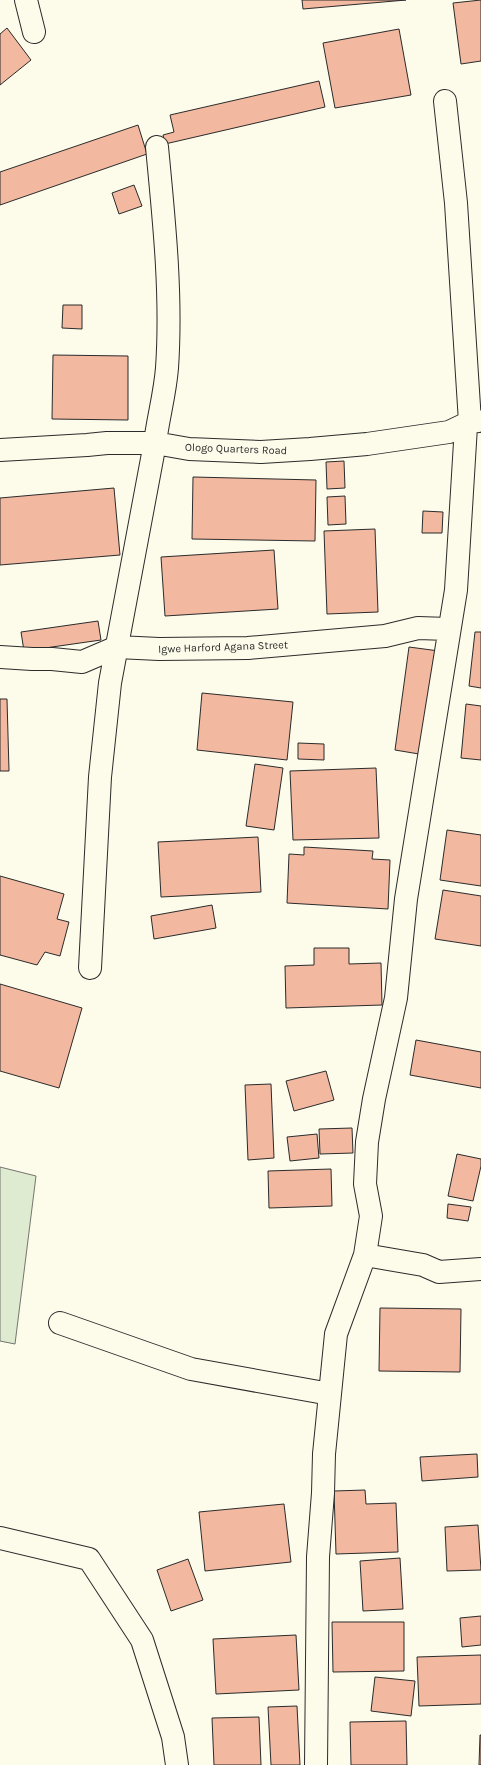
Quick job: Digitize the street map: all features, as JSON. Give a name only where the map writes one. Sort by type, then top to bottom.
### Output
[{"type":"street","points":[[26,0],[34,32]]},
{"type":"street","points":[[316,1765],[318,1557],[324,1493],[324,1454],[336,1334],[365,1255],[371,1216],[365,1184],[367,1142],[374,1099],[396,998],[406,899],[443,671],[448,629],[456,590],[466,426],[475,421],[456,203],[445,101]]},
{"type":"street","points":[[90,968],[100,777],[110,683],[155,443],[159,411],[165,394],[168,331],[163,216],[157,147]]},
{"type":"street","name":"Ologo Quarters Road","points":[[0,450],[107,443],[155,443],[189,449],[261,452],[368,444],[449,432],[475,421]]},
{"type":"street","name":"Igwe Harford Agana Street","points":[[0,657],[32,659],[52,658],[82,662],[117,647],[166,649],[248,648],[385,636],[418,628],[448,629]]},
{"type":"street","points":[[365,1255],[424,1265],[439,1272],[481,1269]]},
{"type":"street","points":[[60,1323],[191,1369],[330,1394]]},
{"type":"street","points":[[0,1538],[89,1559],[142,1640],[172,1737],[177,1765]]},
{"type":"green space","points":[[0,1167],[36,1176],[15,1344],[0,1341]]},
{"type":"building","points":[[302,0],[406,0],[303,9]]},
{"type":"building","points":[[481,0],[481,61],[461,64],[453,3]]},
{"type":"building","points":[[7,28],[31,60],[0,85],[0,34]]},
{"type":"building","points":[[399,29],[411,95],[335,108],[323,43]]},
{"type":"building","points":[[319,81],[325,107],[165,144],[163,135],[174,132],[170,115]]},
{"type":"building","points":[[138,125],[147,154],[0,205],[0,172]]},
{"type":"building","points":[[134,185],[142,206],[119,214],[112,193]]},
{"type":"building","points":[[63,305],[82,305],[82,329],[62,328]]},
{"type":"building","points":[[53,355],[128,356],[128,420],[52,419]]},
{"type":"building","points":[[344,461],[345,488],[327,489],[326,462]]},
{"type":"building","points":[[193,477],[316,480],[315,541],[192,539]]},
{"type":"building","points":[[114,488],[120,555],[0,565],[0,498]]},
{"type":"building","points":[[345,496],[346,524],[328,525],[327,497]]},
{"type":"building","points":[[423,511],[443,512],[442,533],[422,533]]},
{"type":"building","points":[[375,529],[378,612],[327,614],[324,531]]},
{"type":"building","points":[[274,550],[278,609],[165,616],[161,557]]},
{"type":"building","points":[[98,621],[101,640],[24,651],[21,632]]},
{"type":"building","points":[[475,632],[481,632],[481,688],[469,686]]},
{"type":"building","points":[[409,647],[439,651],[425,755],[395,750]]},
{"type":"building","points":[[202,693],[293,702],[287,760],[197,750]]},
{"type":"building","points":[[0,699],[7,699],[9,771],[0,771]]},
{"type":"building","points":[[466,704],[481,706],[481,760],[461,758]]},
{"type":"building","points":[[298,743],[324,744],[324,760],[298,759]]},
{"type":"building","points":[[255,764],[283,768],[274,830],[246,826]]},
{"type":"building","points":[[376,768],[379,838],[293,840],[290,771]]},
{"type":"building","points":[[447,830],[481,835],[481,886],[440,880]]},
{"type":"building","points":[[258,837],[261,892],[161,897],[158,842]]},
{"type":"building","points":[[304,847],[373,851],[372,859],[390,860],[388,909],[287,903],[289,854],[304,855]]},
{"type":"building","points":[[0,876],[64,894],[57,919],[69,922],[60,956],[45,952],[37,965],[0,955]]},
{"type":"building","points":[[443,890],[481,896],[481,946],[435,939]]},
{"type":"building","points":[[212,905],[216,928],[154,939],[151,916]]},
{"type":"building","points":[[314,948],[349,948],[349,964],[381,963],[382,1005],[286,1008],[285,966],[314,965]]},
{"type":"building","points":[[0,984],[82,1008],[59,1088],[0,1071]]},
{"type":"building","points":[[416,1040],[481,1052],[481,1088],[410,1075]]},
{"type":"building","points":[[326,1071],[334,1100],[294,1111],[286,1081]]},
{"type":"building","points":[[271,1084],[274,1158],[248,1160],[245,1085]]},
{"type":"building","points":[[352,1128],[353,1153],[320,1154],[319,1129]]},
{"type":"building","points":[[317,1134],[319,1158],[290,1161],[287,1137]]},
{"type":"building","points":[[457,1154],[481,1159],[481,1166],[473,1201],[448,1196]]},
{"type":"building","points":[[331,1169],[332,1206],[269,1208],[268,1171]]},
{"type":"building","points":[[448,1204],[471,1207],[468,1221],[447,1218]]},
{"type":"building","points":[[380,1308],[461,1309],[460,1372],[379,1371]]},
{"type":"building","points":[[477,1454],[478,1477],[422,1481],[420,1457]]},
{"type":"building","points":[[365,1490],[366,1504],[396,1503],[398,1552],[336,1554],[334,1491]]},
{"type":"building","points":[[284,1504],[291,1562],[205,1571],[199,1512]]},
{"type":"building","points":[[478,1525],[481,1570],[447,1571],[445,1527]]},
{"type":"building","points":[[400,1558],[403,1609],[363,1611],[360,1561]]},
{"type":"building","points":[[188,1559],[203,1600],[171,1611],[157,1570]]},
{"type":"building","points":[[481,1616],[481,1645],[462,1647],[460,1618]]},
{"type":"building","points":[[332,1622],[404,1622],[404,1671],[333,1672]]},
{"type":"building","points":[[296,1635],[299,1690],[216,1694],[213,1639]]},
{"type":"building","points":[[481,1655],[481,1704],[419,1706],[417,1657]]},
{"type":"building","points":[[375,1677],[415,1681],[411,1716],[371,1711]]},
{"type":"building","points":[[297,1706],[300,1765],[271,1765],[268,1707]]},
{"type":"building","points":[[259,1717],[261,1765],[214,1765],[212,1718]]},
{"type":"building","points":[[406,1721],[407,1765],[351,1765],[350,1722]]},
{"type":"building","points":[[480,1735],[481,1765],[479,1765]]}]
